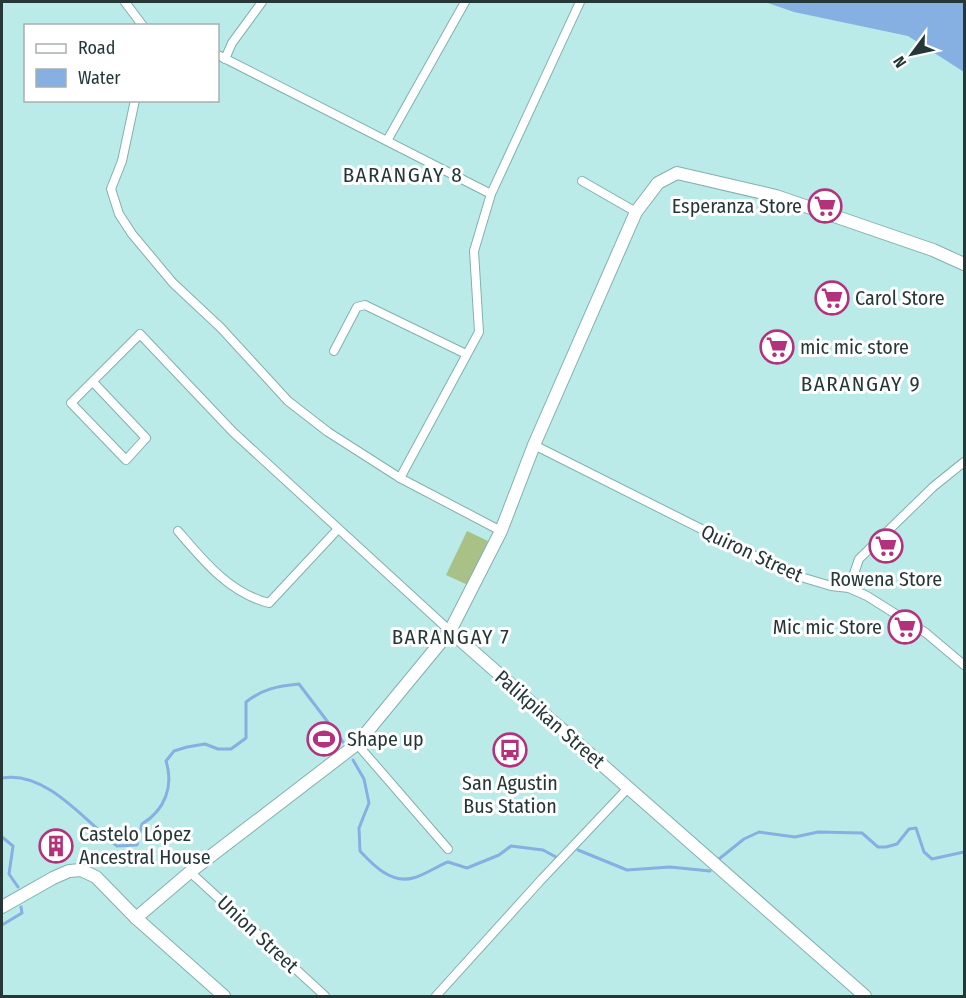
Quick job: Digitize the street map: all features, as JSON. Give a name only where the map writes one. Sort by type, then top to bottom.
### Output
[{"type":"street","points":[[124,2],[141,24]]},
{"type":"street","points":[[262,2],[221,57],[388,139],[491,194]]},
{"type":"street","points":[[388,139],[465,2]]},
{"type":"street","points":[[400,478],[479,332],[474,251],[491,194],[580,2]]},
{"type":"street","points":[[135,102],[122,161],[111,189],[119,214],[132,234],[173,283],[221,328],[288,400],[328,432],[400,478],[501,531]]},
{"type":"street","points":[[136,918],[190,872],[357,744],[450,631],[501,531],[534,446],[636,212],[658,183],[677,173],[776,196],[933,250],[964,264]]},
{"type":"street","points":[[582,181],[636,212]]},
{"type":"street","points":[[334,351],[357,307],[365,305],[466,354]]},
{"type":"street","name":"Palikpikan Street","points":[[93,382],[140,334],[233,432],[338,530],[865,996]]},
{"type":"street","points":[[93,382],[146,438],[126,460],[71,403],[93,382]]},
{"type":"street","name":"Quiron Street","points":[[534,446],[791,574],[831,586],[849,588],[867,596],[926,633],[964,665]]},
{"type":"street","points":[[849,588],[859,560],[933,488],[964,462]]},
{"type":"street","points":[[178,531],[214,573],[256,600],[268,603],[338,530]]},
{"type":"street","points":[[357,744],[448,849]]},
{"type":"street","points":[[436,996],[629,787]]},
{"type":"street","points":[[2,907],[53,878],[69,871],[81,870],[96,877],[136,918],[224,996]]},
{"type":"street","name":"Union Street","points":[[190,872],[325,996]]},
{"type":"green space","points":[[467,531],[488,541],[468,585],[446,575]]},
{"type":"water","points":[[765,2],[964,2],[964,72],[908,36],[794,12]]},
{"type":"waterway","points":[[2,778],[18,778],[49,789],[117,846],[137,845],[142,824],[157,812],[166,797],[169,779],[166,761],[174,751],[205,744],[218,749],[231,749],[246,738],[246,702],[258,694],[277,687],[299,684],[343,742]]},
{"type":"waterway","points":[[353,760],[364,779],[369,803],[359,828],[360,851],[390,876],[413,878],[448,862],[467,868],[499,855],[511,846],[543,850],[556,857]]},
{"type":"waterway","points":[[719,859],[744,839],[759,832],[795,837],[818,832],[862,833],[878,847],[886,847],[897,844],[909,829],[916,828],[924,852],[932,859],[964,852]]},
{"type":"waterway","points":[[2,837],[13,846],[9,874],[18,887]]},
{"type":"waterway","points":[[578,850],[627,870],[670,867],[710,871]]},
{"type":"waterway","points":[[2,925],[22,913],[21,907]]},
{"type":"place","name":"Esperanza Store","points":[[825,206]]},
{"type":"place","name":"Carol Store","points":[[832,298]]},
{"type":"place","name":"mic mic store","points":[[777,347]]},
{"type":"place","name":"Rowena Store","points":[[886,546]]},
{"type":"place","name":"Mic mic Store","points":[[905,627]]},
{"type":"place","name":"Shape up","points":[[324,739]]},
{"type":"place","name":"San Agustin Bus Station","points":[[510,750]]},
{"type":"place","name":"Castelo López Ancestral House","points":[[56,846]]},
{"type":"district","name":"BARANGAY 8","points":[[403,175]]},
{"type":"district","name":"BARANGAY 9","points":[[861,384]]},
{"type":"district","name":"BARANGAY 7","points":[[451,637]]}]
